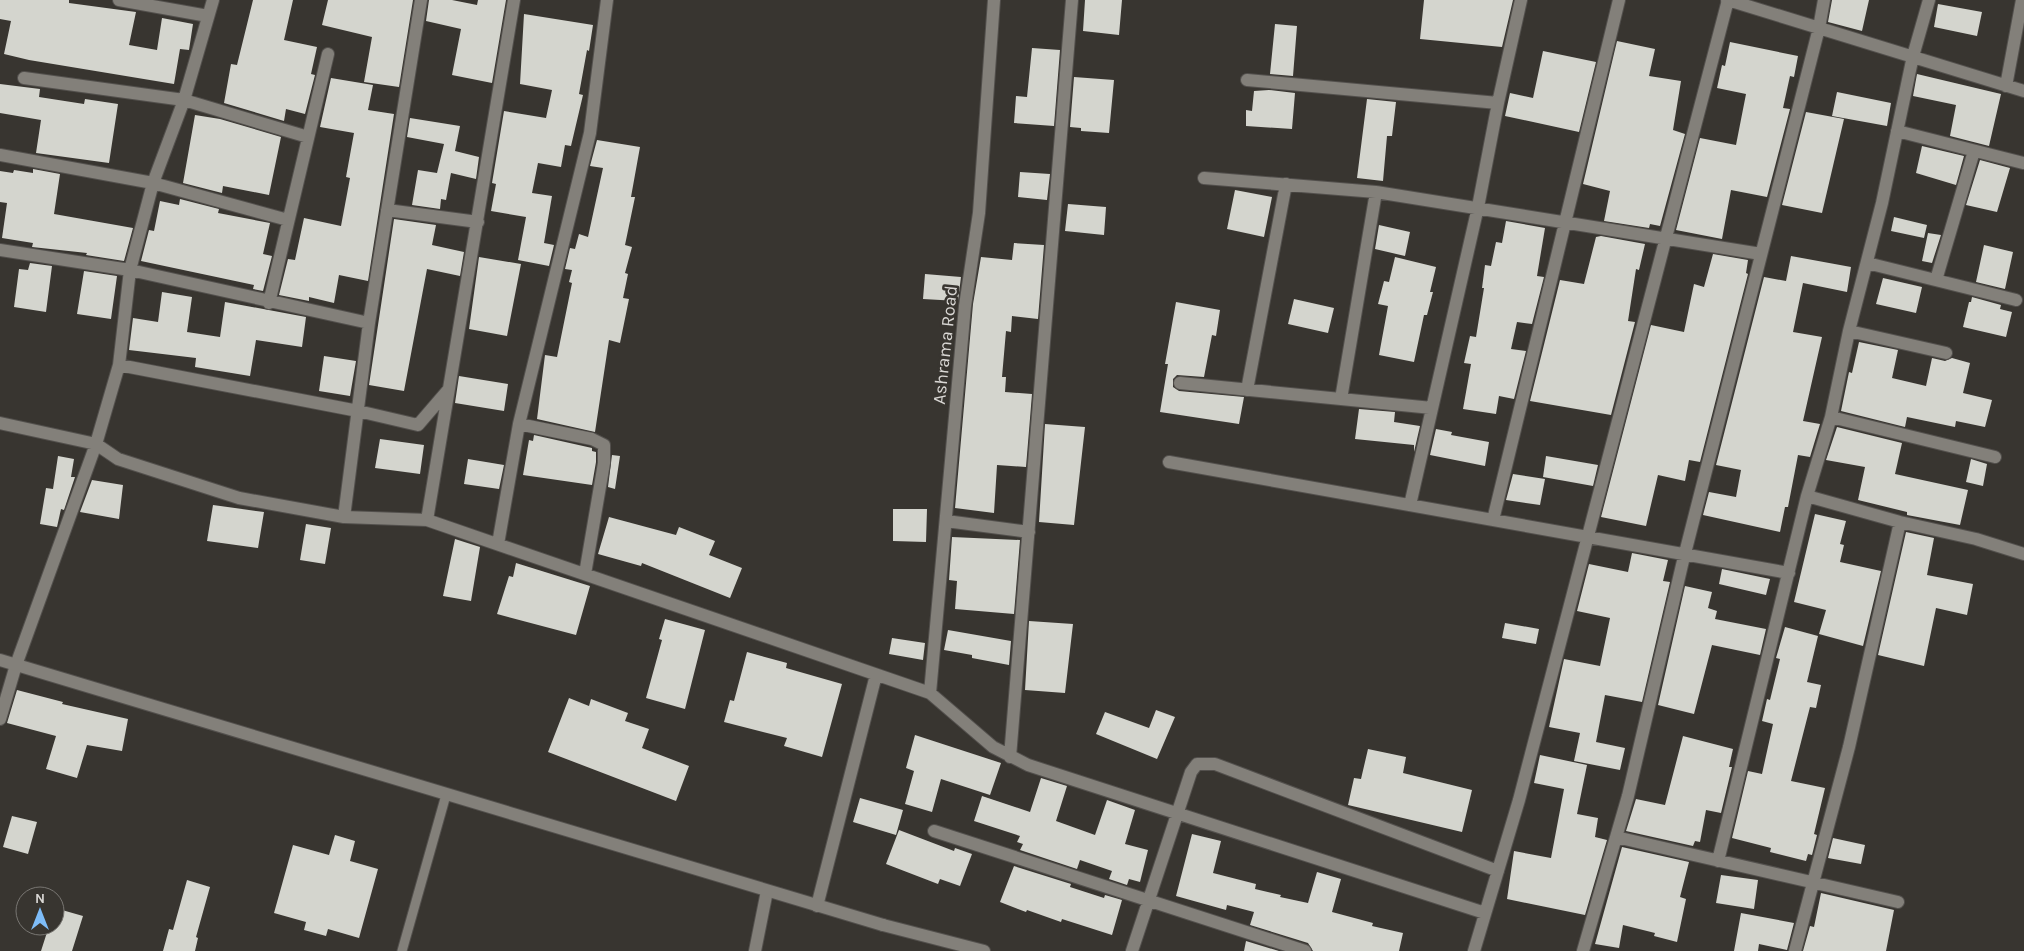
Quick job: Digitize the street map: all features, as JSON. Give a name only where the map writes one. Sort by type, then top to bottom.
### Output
[{"type":"street","points":[[119,0],[208,16]]},
{"type":"street","points":[[0,719],[16,665],[96,444],[119,365],[130,270],[153,183],[184,100],[213,0]]},
{"type":"street","points":[[344,517],[369,323],[421,0]]},
{"type":"street","points":[[427,520],[514,0]]},
{"type":"street","points":[[498,544],[519,424],[590,133],[607,0]]},
{"type":"street","name":"Ashrama Road","points":[[930,693],[964,306],[979,213],[994,0]]},
{"type":"street","points":[[1010,757],[1072,0]]},
{"type":"street","points":[[1410,505],[1478,207],[1498,103],[1521,0]]},
{"type":"street","points":[[1493,520],[1619,0]]},
{"type":"street","points":[[1474,951],[1519,800],[1728,0],[2024,91]]},
{"type":"street","points":[[1583,951],[1628,796],[1685,554],[1819,28],[1824,0]]},
{"type":"street","points":[[1718,861],[1807,496],[1831,417],[1849,332],[1882,203],[1913,56],[1929,0]]},
{"type":"street","points":[[2006,86],[2022,0]]},
{"type":"street","points":[[269,303],[328,54]]},
{"type":"street","points":[[24,78],[184,100],[308,137]]},
{"type":"street","points":[[1247,80],[1498,103]]},
{"type":"street","points":[[1897,131],[2022,163]]},
{"type":"street","points":[[1936,280],[1974,151]]},
{"type":"street","points":[[0,155],[153,183],[288,220]]},
{"type":"street","points":[[1204,178],[1376,192],[1761,254]]},
{"type":"street","points":[[1247,390],[1286,184]]},
{"type":"street","points":[[1342,399],[1376,192]]},
{"type":"street","points":[[387,210],[478,222]]},
{"type":"street","points":[[0,250],[130,270],[269,303],[369,323]]},
{"type":"street","points":[[1866,263],[2016,300]]},
{"type":"street","points":[[1849,332],[1946,354]]},
{"type":"street","points":[[119,365],[358,411],[418,425],[450,388]]},
{"type":"street","points":[[1180,383],[1432,408]]},
{"type":"street","points":[[1831,417],[1994,457]]},
{"type":"street","points":[[0,423],[96,444],[118,459],[239,498],[344,517],[427,520],[930,693],[993,747],[1028,765],[1178,812],[1485,913]]},
{"type":"street","points":[[519,424],[592,439],[604,445],[604,463],[585,574]]},
{"type":"street","points":[[1170,462],[1789,573]]},
{"type":"street","points":[[1807,496],[1900,522],[1976,539],[2024,554]]},
{"type":"street","points":[[946,521],[1029,532]]},
{"type":"street","points":[[1795,951],[1849,747],[1900,522]]},
{"type":"street","points":[[0,660],[817,906],[966,949],[984,951]]},
{"type":"street","points":[[817,906],[876,675]]},
{"type":"street","points":[[1132,951],[1191,772],[1197,764],[1215,764],[1498,871]]},
{"type":"street","points":[[934,831],[1305,951]]},
{"type":"street","points":[[1616,837],[1898,902]]},
{"type":"street","points":[[754,951],[767,891]]},
{"type":"lane","points":[[402,951],[446,795]]},
{"type":"building","points":[[0,0],[69,0],[69,3],[136,12],[129,45],[157,50],[162,18],[193,24],[189,50],[180,49],[174,84],[29,60],[4,54],[11,21],[0,19]]},
{"type":"building","points":[[253,0],[293,0],[284,40],[317,47],[311,74],[315,75],[305,114],[286,109],[284,121],[224,103],[231,64],[237,65]]},
{"type":"building","points":[[328,0],[413,0],[399,87],[364,82],[372,37],[322,25]]},
{"type":"building","points":[[429,0],[452,0],[477,5],[478,0],[506,0],[492,83],[452,75],[461,29],[426,21]]},
{"type":"building","points":[[1085,0],[1122,0],[1119,35],[1083,31]]},
{"type":"building","points":[[1424,0],[1513,0],[1502,47],[1420,39]]},
{"type":"building","points":[[1832,0],[1869,0],[1862,31],[1828,22]]},
{"type":"building","points":[[1938,4],[1982,12],[1977,36],[1934,27]]},
{"type":"building","points":[[524,14],[593,25],[579,94],[583,95],[571,146],[565,145],[561,167],[538,163],[532,193],[552,196],[544,243],[554,245],[549,266],[518,260],[526,217],[491,211],[496,184],[492,183],[504,111],[546,118],[552,90],[520,84]]},
{"type":"building","points":[[1275,24],[1297,26],[1293,76],[1270,74]]},
{"type":"building","points":[[1617,41],[1655,49],[1649,76],[1681,81],[1673,130],[1685,134],[1660,226],[1650,224],[1649,228],[1604,221],[1610,191],[1583,184]]},
{"type":"building","points":[[1730,42],[1798,56],[1794,77],[1790,76],[1783,108],[1790,109],[1767,197],[1731,190],[1722,239],[1676,230],[1700,138],[1736,145],[1746,94],[1717,88],[1722,65],[1725,66]]},
{"type":"building","points":[[1032,48],[1060,50],[1054,126],[1014,123],[1016,96],[1027,97]]},
{"type":"building","points":[[1543,51],[1596,62],[1579,132],[1505,116],[1510,93],[1533,98]]},
{"type":"building","points":[[1917,74],[2001,94],[1989,146],[1950,136],[1956,105],[1913,96]]},
{"type":"building","points":[[1074,77],[1114,80],[1109,133],[1081,131],[1081,128],[1070,127]]},
{"type":"building","points":[[331,78],[373,85],[368,110],[394,114],[368,281],[339,275],[334,303],[309,297],[309,301],[279,295],[288,259],[295,260],[304,218],[341,226],[350,178],[346,177],[354,133],[320,127]]},
{"type":"building","points":[[0,84],[40,89],[39,97],[84,104],[85,99],[118,104],[109,163],[36,153],[41,120],[0,113]]},
{"type":"building","points":[[1269,90],[1295,93],[1292,129],[1246,126],[1246,110],[1252,111],[1254,91]]},
{"type":"building","points":[[1837,92],[1891,103],[1887,126],[1832,116]]},
{"type":"building","points":[[1367,99],[1396,102],[1392,136],[1387,136],[1383,181],[1357,178]]},
{"type":"building","points":[[1806,112],[1844,119],[1822,213],[1782,205]]},
{"type":"building","points":[[195,115],[220,119],[281,137],[269,195],[223,186],[222,193],[183,183]]},
{"type":"building","points":[[410,118],[460,126],[455,151],[479,157],[476,179],[451,173],[446,200],[441,199],[440,209],[412,205],[418,170],[437,173],[444,144],[407,137]]},
{"type":"building","points":[[597,140],[640,147],[631,197],[635,197],[625,245],[632,247],[625,273],[628,274],[623,298],[629,299],[620,343],[609,340],[595,432],[537,419],[545,355],[557,357],[572,283],[569,282],[572,270],[565,269],[570,248],[575,249],[579,234],[588,237],[603,168],[590,166]]},
{"type":"building","points":[[1922,146],[1964,156],[1956,185],[1916,173]]},
{"type":"building","points":[[1980,160],[2010,168],[1997,212],[1966,205]]},
{"type":"building","points":[[33,169],[60,174],[54,214],[133,228],[124,261],[86,255],[87,253],[32,247],[33,243],[2,238],[7,203],[0,202],[0,171],[13,173],[14,170],[33,173]]},
{"type":"building","points":[[1020,172],[1050,174],[1047,200],[1018,197]]},
{"type":"building","points":[[1235,190],[1272,197],[1264,237],[1227,229]]},
{"type":"building","points":[[180,199],[219,209],[218,213],[270,223],[263,254],[272,256],[263,291],[253,289],[254,285],[141,261],[149,230],[154,231],[160,201],[179,205]]},
{"type":"building","points":[[1068,204],[1106,207],[1104,235],[1065,231]]},
{"type":"building","points":[[1894,217],[1927,225],[1924,238],[1891,231]]},
{"type":"building","points":[[394,219],[436,225],[432,245],[464,252],[460,276],[427,269],[404,391],[369,385]]},
{"type":"building","points":[[1506,221],[1545,228],[1537,276],[1544,277],[1532,324],[1517,322],[1511,349],[1526,351],[1514,399],[1499,396],[1496,414],[1463,409],[1471,364],[1464,363],[1470,336],[1476,337],[1484,288],[1482,288],[1485,265],[1491,266],[1496,242],[1502,243]]},
{"type":"building","points":[[1379,225],[1410,232],[1405,256],[1375,249]]},
{"type":"building","points":[[1928,233],[1941,235],[1932,263],[1922,261]]},
{"type":"building","points":[[1601,236],[1645,244],[1639,270],[1636,269],[1628,321],[1635,322],[1611,415],[1530,401],[1560,280],[1584,284],[1596,237]]},
{"type":"building","points":[[1014,243],[1044,245],[1038,319],[1012,316],[1011,332],[1006,331],[1002,377],[1006,377],[1005,392],[1032,394],[1026,467],[997,465],[994,513],[955,508],[973,304],[981,257],[1012,260]]},
{"type":"building","points":[[1984,245],[2013,252],[2005,289],[1976,282]]},
{"type":"building","points":[[1713,254],[1748,260],[1746,273],[1748,274],[1700,462],[1689,460],[1685,481],[1658,475],[1646,526],[1601,517],[1651,325],[1684,332],[1694,284],[1704,287]]},
{"type":"building","points":[[1791,256],[1851,267],[1847,292],[1803,283],[1793,332],[1822,337],[1803,421],[1820,424],[1810,457],[1798,455],[1788,507],[1785,507],[1780,532],[1703,515],[1709,492],[1736,497],[1741,470],[1716,465],[1764,277],[1786,281]]},
{"type":"building","points":[[479,257],[521,264],[507,336],[469,329]]},
{"type":"building","points":[[1395,257],[1436,267],[1430,292],[1433,292],[1427,315],[1424,315],[1414,362],[1379,355],[1388,306],[1378,304],[1384,281],[1389,282]]},
{"type":"building","points":[[30,263],[52,266],[46,312],[14,307],[19,269],[28,270]]},
{"type":"building","points":[[84,271],[117,276],[111,319],[77,314]]},
{"type":"building","points":[[925,274],[961,277],[958,301],[923,299]]},
{"type":"building","points":[[1883,278],[1922,287],[1916,313],[1876,304]]},
{"type":"building","points":[[162,292],[192,297],[187,332],[220,337],[225,302],[306,317],[302,347],[256,340],[250,376],[195,367],[196,358],[129,350],[133,318],[158,322]]},
{"type":"building","points":[[1972,297],[2001,305],[2000,309],[2012,312],[2006,337],[1963,327]]},
{"type":"building","points":[[1294,299],[1334,308],[1328,333],[1288,324]]},
{"type":"building","points":[[1176,302],[1220,310],[1216,336],[1212,335],[1204,377],[1177,375],[1173,379],[1173,387],[1179,391],[1244,397],[1239,424],[1160,412],[1168,364],[1165,364]]},
{"type":"building","points":[[1859,342],[1898,350],[1892,378],[1926,386],[1932,358],[1945,361],[1952,358],[1970,363],[1963,393],[1992,400],[1985,427],[1956,421],[1955,427],[1907,417],[1905,427],[1841,411],[1849,372],[1852,373]]},
{"type":"building","points":[[324,356],[356,361],[350,396],[319,391]]},
{"type":"building","points":[[459,376],[508,384],[504,411],[455,403]]},
{"type":"building","points":[[1359,409],[1395,412],[1394,422],[1420,426],[1414,452],[1414,445],[1355,439]]},
{"type":"building","points":[[1045,424],[1085,427],[1074,525],[1039,522]]},
{"type":"building","points":[[1837,427],[1902,443],[1895,474],[1968,490],[1960,525],[1907,515],[1907,512],[1858,500],[1865,467],[1826,460]]},
{"type":"building","points":[[1436,429],[1452,432],[1451,435],[1489,442],[1485,466],[1430,455]]},
{"type":"building","points":[[534,435],[592,448],[592,451],[596,452],[596,462],[592,485],[523,475],[529,440],[533,441]]},
{"type":"building","points":[[380,439],[424,445],[420,474],[375,468]]},
{"type":"building","points":[[612,455],[620,456],[615,489],[608,487]]},
{"type":"building","points":[[58,456],[74,459],[71,477],[75,477],[64,510],[61,509],[57,527],[40,524],[46,488],[53,489]]},
{"type":"building","points":[[1546,456],[1598,465],[1593,486],[1543,477]]},
{"type":"building","points":[[468,459],[504,465],[499,489],[464,484]]},
{"type":"building","points":[[1971,459],[1987,464],[1983,486],[1966,482]]},
{"type":"building","points":[[1513,474],[1545,479],[1540,505],[1506,500]]},
{"type":"building","points":[[92,480],[123,485],[119,519],[80,512]]},
{"type":"building","points":[[213,505],[264,512],[258,548],[207,541]]},
{"type":"building","points":[[893,509],[927,509],[926,542],[893,541]]},
{"type":"building","points":[[1815,514],[1846,521],[1840,544],[1844,545],[1840,562],[1881,571],[1863,646],[1819,634],[1826,610],[1794,602]]},
{"type":"building","points":[[609,517],[676,535],[679,527],[715,541],[709,555],[742,568],[730,598],[642,563],[641,566],[598,554]]},
{"type":"building","points":[[306,524],[331,528],[325,564],[300,560]]},
{"type":"building","points":[[1906,532],[1934,538],[1927,575],[1973,584],[1967,615],[1936,608],[1924,666],[1878,655]]},
{"type":"building","points":[[952,537],[1020,540],[1014,614],[955,609],[957,581],[949,580]]},
{"type":"building","points":[[455,539],[480,547],[471,601],[443,596]]},
{"type":"building","points":[[1632,553],[1668,560],[1663,581],[1670,582],[1642,702],[1605,695],[1596,742],[1625,748],[1620,770],[1574,761],[1580,733],[1549,727],[1564,659],[1600,666],[1610,618],[1577,611],[1589,564],[1628,572]]},
{"type":"building","points":[[516,563],[590,586],[576,635],[497,614],[509,576],[513,577]]},
{"type":"building","points":[[1722,569],[1770,579],[1766,595],[1719,584]]},
{"type":"building","points":[[1685,586],[1712,592],[1708,608],[1717,611],[1715,619],[1766,629],[1760,655],[1712,645],[1694,714],[1658,705]]},
{"type":"building","points":[[665,619],[705,630],[685,709],[646,698],[662,640],[659,639]]},
{"type":"building","points":[[1029,621],[1073,624],[1065,693],[1025,690]]},
{"type":"building","points":[[1505,623],[1539,629],[1536,644],[1502,638]]},
{"type":"building","points":[[1785,627],[1818,636],[1807,682],[1821,685],[1816,708],[1810,707],[1791,781],[1825,788],[1814,834],[1817,835],[1812,855],[1808,854],[1806,861],[1770,852],[1771,848],[1732,838],[1748,771],[1762,774],[1773,724],[1762,721],[1767,699],[1770,700],[1780,659],[1776,658]]},
{"type":"building","points":[[948,630],[1011,641],[1009,665],[944,650]]},
{"type":"building","points":[[892,638],[925,643],[923,660],[889,654]]},
{"type":"building","points":[[747,652],[787,663],[786,668],[842,684],[822,757],[784,746],[787,738],[724,722],[730,700],[734,701]]},
{"type":"building","points":[[17,690],[63,702],[62,704],[128,719],[122,751],[87,745],[77,778],[46,769],[56,736],[7,723]]},
{"type":"building","points":[[569,698],[589,706],[591,699],[628,713],[625,721],[649,729],[642,748],[689,766],[676,801],[548,752]]},
{"type":"building","points":[[1156,710],[1175,717],[1157,759],[1096,734],[1105,712],[1149,728]]},
{"type":"building","points":[[915,735],[1001,763],[990,795],[941,779],[932,812],[905,804],[914,771],[906,768]]},
{"type":"building","points":[[1683,736],[1733,749],[1729,767],[1732,767],[1721,813],[1706,810],[1700,842],[1695,841],[1693,846],[1626,831],[1636,799],[1665,805]]},
{"type":"building","points":[[1368,749],[1406,757],[1403,773],[1472,790],[1462,832],[1348,805],[1354,778],[1361,779]]},
{"type":"building","points":[[1540,755],[1587,765],[1577,814],[1598,818],[1595,837],[1607,840],[1585,915],[1507,899],[1514,851],[1551,858],[1564,789],[1534,783]]},
{"type":"building","points":[[1041,778],[1067,786],[1056,821],[1095,835],[1107,800],[1135,810],[1125,844],[1148,850],[1140,882],[1129,879],[1127,885],[1109,879],[1112,871],[1080,860],[1077,869],[1020,850],[1023,844],[1017,842],[1020,836],[974,821],[982,796],[1030,812]]},
{"type":"building","points":[[860,798],[903,810],[896,835],[853,822]]},
{"type":"building","points":[[12,816],[37,822],[28,854],[3,847]]},
{"type":"building","points":[[899,830],[954,851],[955,848],[972,854],[960,886],[940,879],[938,884],[886,864]]},
{"type":"building","points":[[1192,834],[1221,841],[1213,873],[1256,884],[1255,889],[1281,895],[1280,897],[1308,903],[1317,872],[1341,879],[1332,912],[1373,923],[1372,926],[1403,933],[1399,951],[1313,951],[1308,943],[1250,925],[1254,912],[1227,905],[1226,910],[1176,896]]},
{"type":"building","points":[[335,835],[355,841],[350,861],[378,869],[359,938],[328,929],[326,936],[304,930],[306,922],[274,913],[293,845],[329,855]]},
{"type":"building","points":[[1833,838],[1865,845],[1861,864],[1828,858]]},
{"type":"building","points":[[1622,847],[1689,862],[1680,897],[1686,899],[1677,942],[1654,936],[1655,933],[1623,925],[1619,948],[1595,944]]},
{"type":"building","points":[[1014,866],[1071,884],[1070,887],[1104,898],[1105,895],[1122,900],[1112,935],[1062,919],[1061,922],[1027,910],[1026,912],[1000,902]]},
{"type":"building","points":[[1721,875],[1758,880],[1754,909],[1716,903]]},
{"type":"building","points":[[187,880],[210,887],[196,937],[198,938],[195,951],[163,951],[169,929],[173,930]]},
{"type":"building","points":[[1821,893],[1894,910],[1886,951],[1803,951],[1810,926],[1814,927]]},
{"type":"building","points":[[65,911],[83,916],[72,951],[41,951],[46,936],[65,936]]},
{"type":"building","points":[[1741,913],[1794,923],[1787,950],[1759,944],[1758,951],[1734,951]]},
{"type":"building","points":[[1246,941],[1279,951],[1244,951]]}]
